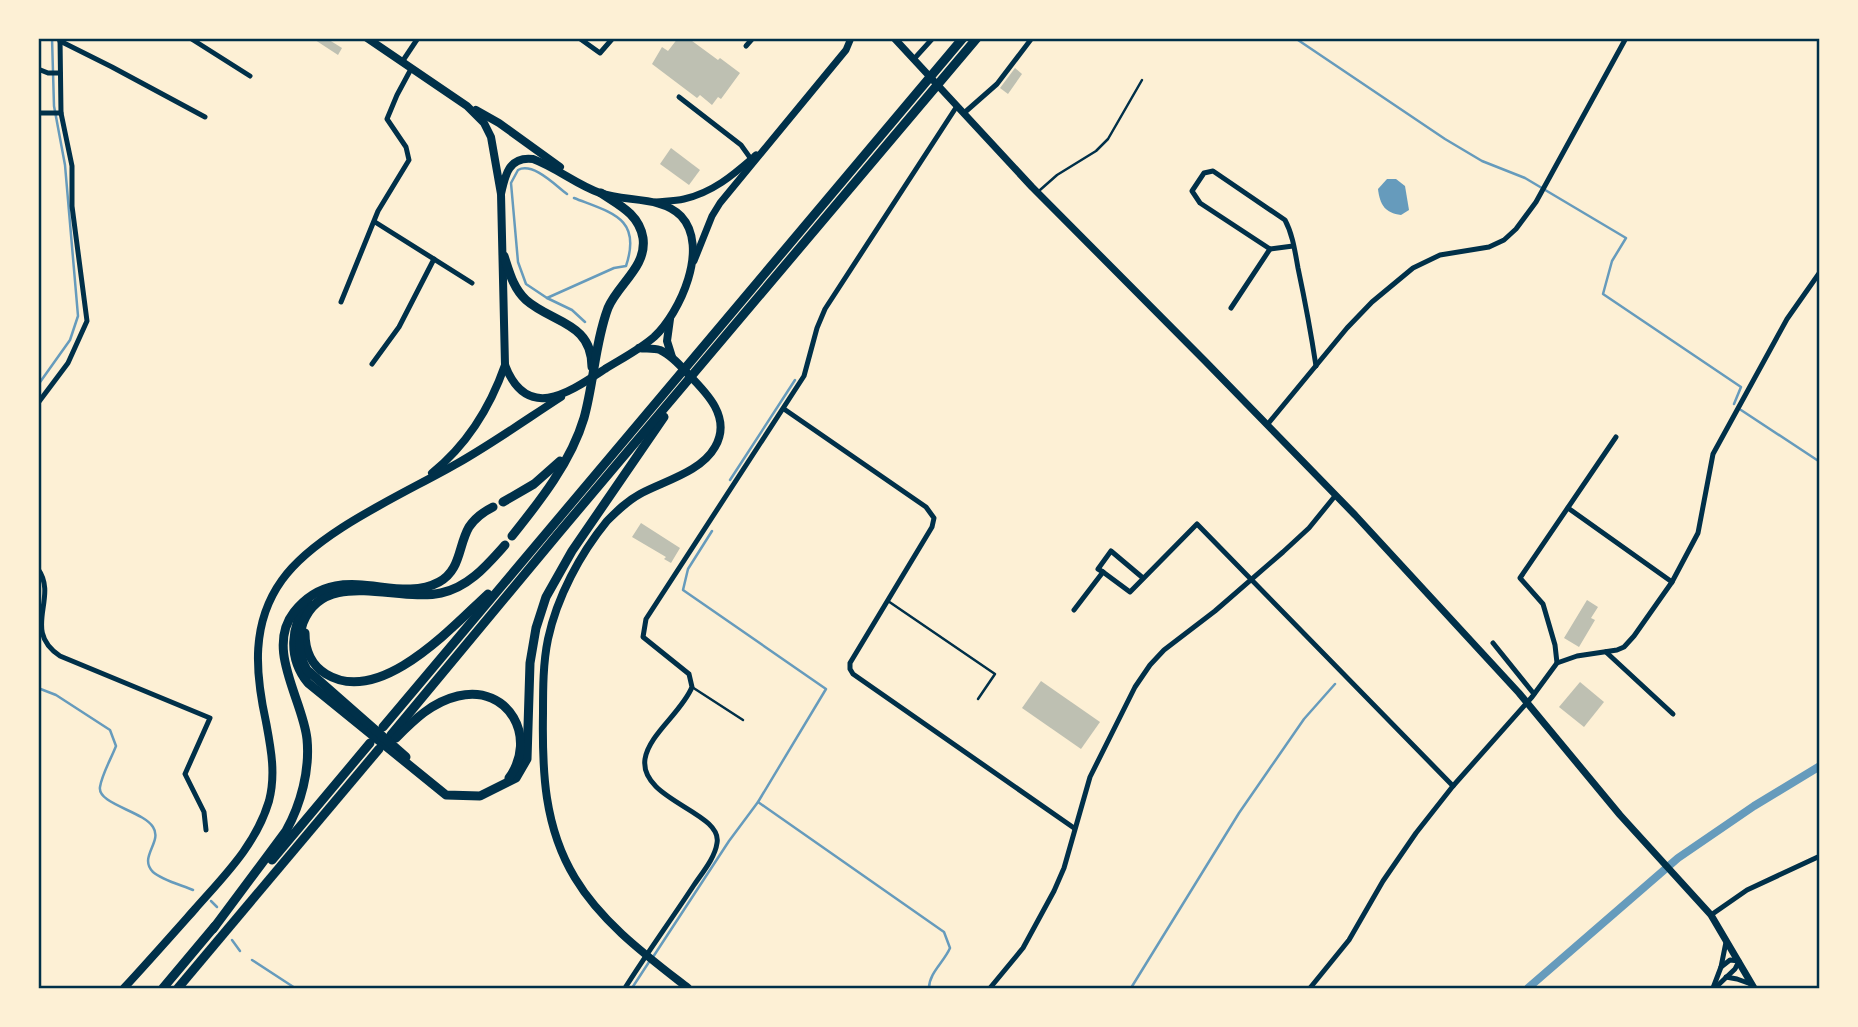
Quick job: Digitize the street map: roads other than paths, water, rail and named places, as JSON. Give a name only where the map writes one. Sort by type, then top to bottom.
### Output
[{"type":"highway","points":[[383,727],[963,38]]},
{"type":"highway","points":[[501,787],[511,777],[519,760],[522,738],[514,717],[505,706],[491,698],[468,695],[444,701],[423,713],[394,736],[683,387],[978,38]]},
{"type":"highway","points":[[512,536],[541,500],[567,456],[583,421],[607,311],[616,293],[637,267],[643,246],[641,230],[634,217],[601,193]]},
{"type":"highway","points":[[504,256],[513,282],[521,295],[571,326],[585,341],[592,363],[590,393]]},
{"type":"highway","points":[[308,600],[295,626],[293,643],[300,673],[309,683],[442,786],[465,796],[480,796],[501,787],[516,778],[527,759],[530,663],[536,628],[546,597],[572,551],[683,387]]},
{"type":"highway","points":[[503,502],[534,484],[567,456]]},
{"type":"highway","points":[[213,929],[286,831],[301,793],[306,772],[305,723],[284,657],[284,640],[291,617],[323,589],[340,584],[415,588],[439,582],[453,570],[470,526],[478,516],[493,507]]},
{"type":"highway","points":[[342,707],[303,664],[299,640],[302,625],[309,612],[322,599],[344,591],[420,595],[449,591],[473,578],[505,545]]},
{"type":"highway","points":[[309,612],[305,644],[316,665],[336,679],[355,682],[390,673],[417,656],[510,574]]},
{"type":"highway","points":[[163,989],[370,743]]},
{"type":"highway","points":[[178,989],[381,751]]},
{"type":"main road","points":[[367,38],[467,106],[499,123],[574,178]]},
{"type":"main road","points":[[124,989],[242,855],[263,818],[272,788],[273,766],[260,689],[257,652],[261,621],[272,595],[287,573],[312,549],[461,461],[635,350],[659,331],[671,316],[683,293],[712,216],[720,203],[846,50],[851,38]]},
{"type":"main road","points":[[894,38],[1037,193],[1205,360],[1527,702],[1620,815],[1711,915],[1753,986]]},
{"type":"main road","points":[[419,484],[458,450],[477,424],[494,396],[505,365],[501,194],[491,137],[484,123],[467,106]]},
{"type":"main road","points":[[653,203],[709,191],[724,182],[767,145]]},
{"type":"main road","points":[[501,194],[508,169],[514,162],[524,159],[542,162],[601,193],[674,210],[688,225],[693,245],[692,265]]},
{"type":"main road","points":[[671,316],[667,341],[672,358]]},
{"type":"main road","points":[[635,350],[660,350],[672,358],[710,396],[720,420],[720,436],[715,448],[700,463],[629,501],[606,523],[574,572],[551,628],[545,661],[543,774],[549,814],[559,846],[575,878],[604,916],[688,989]]},
{"type":"main road","points":[[505,365],[514,383],[526,393],[546,398],[568,393]]},
{"type":"street","points":[[190,38],[250,76]]},
{"type":"street","points":[[402,62],[418,38]]},
{"type":"street","points":[[579,38],[600,53],[612,38]]},
{"type":"street","points":[[746,46],[753,38]]},
{"type":"street","points":[[914,59],[933,38]]},
{"type":"street","points":[[964,113],[996,84],[1032,38]]},
{"type":"street","points":[[1267,425],[1367,306],[1413,268],[1440,255],[1489,247],[1504,240],[1526,217],[1626,38]]},
{"type":"street","points":[[38,403],[68,363],[87,321],[72,206],[72,166],[61,113],[60,40],[205,117]]},
{"type":"street","points":[[38,69],[48,73],[60,73]]},
{"type":"street","points":[[341,302],[378,211],[409,160],[406,147],[387,119],[411,69]]},
{"type":"street","points":[[679,97],[741,145],[751,159]]},
{"type":"street","points":[[625,989],[718,844],[715,831],[704,820],[656,787],[646,775],[645,760],[648,749],[692,687],[689,674],[643,637],[646,619],[785,409],[804,376],[825,309],[957,106]]},
{"type":"street","points":[[38,113],[61,113]]},
{"type":"street","points":[[1293,246],[1270,249],[1196,199],[1192,191],[1204,173],[1213,171],[1285,220],[1293,246],[1309,317],[1316,366]]},
{"type":"street","points":[[375,222],[472,283]]},
{"type":"street","points":[[1231,308],[1270,249]]},
{"type":"street","points":[[372,364],[399,327],[435,259]]},
{"type":"street","points":[[1310,989],[1349,940],[1382,881],[1453,786],[1558,663],[1577,656],[1625,647],[1672,582],[1698,533],[1713,454],[1781,330],[1819,272]]},
{"type":"street","points":[[785,409],[932,512],[934,518],[932,527],[850,663],[853,674],[1074,828]]},
{"type":"street","points":[[1558,663],[1543,604],[1520,578],[1616,437]]},
{"type":"street","points":[[990,989],[1023,948],[1039,920],[1064,868],[1090,777],[1135,687],[1150,665],[1164,650],[1309,528],[1335,496]]},
{"type":"street","points":[[1567,508],[1672,582]]},
{"type":"street","points":[[1143,578],[1111,551],[1098,569],[1130,592],[1197,524],[1453,786]]},
{"type":"street","points":[[38,569],[44,584],[41,630],[44,643],[49,649],[209,718],[185,774],[204,812],[206,830]]},
{"type":"street","points":[[1074,610],[1103,572]]},
{"type":"street","points":[[1493,643],[1534,694]]},
{"type":"street","points":[[1606,652],[1673,714]]},
{"type":"street","points":[[1711,915],[1747,890],[1819,856]]},
{"type":"street","points":[[1714,989],[1726,939]]},
{"type":"street","points":[[1714,989],[1735,969],[1739,961],[1730,960],[1721,967]]},
{"type":"street","points":[[1726,977],[1753,986]]},
{"type":"lane","points":[[1037,193],[1057,175],[1096,151],[1108,139],[1142,80]]},
{"type":"lane","points":[[888,601],[995,674],[978,699]]},
{"type":"lane","points":[[692,687],[743,720]]},
{"type":"water","points":[[1387,179],[1396,179],[1405,186],[1409,210],[1401,215],[1387,210],[1380,200],[1378,189]]},
{"type":"waterway","points":[[38,385],[70,340],[78,316],[65,165],[54,106],[52,38]]},
{"type":"waterway","points":[[1295,38],[1445,139],[1482,161],[1525,178],[1626,238],[1612,261],[1603,294],[1741,387],[1734,404]]},
{"type":"waterway","points":[[567,194],[537,172],[524,168],[518,170],[511,183],[518,262],[526,284],[572,310],[585,322]]},
{"type":"waterway","points":[[547,298],[614,268],[626,266],[630,250],[627,227],[611,213],[574,198]]},
{"type":"waterway","points":[[730,480],[795,380]]},
{"type":"waterway","points":[[1741,410],[1820,462]]},
{"type":"waterway","points":[[653,957],[729,841],[758,802],[826,689],[683,590],[688,569],[712,531]]},
{"type":"waterway","points":[[1131,988],[1239,813],[1304,719],[1335,684]]},
{"type":"waterway","points":[[38,688],[56,695],[110,730],[116,746],[103,777],[101,793],[113,803],[148,821],[153,827],[155,838],[148,861],[153,872],[193,890]]},
{"type":"waterway","points":[[1528,988],[1678,858],[1754,806],[1820,766]]},
{"type":"waterway","points":[[758,802],[944,932],[950,948],[931,977],[929,988]]},
{"type":"waterway","points":[[211,901],[217,907]]},
{"type":"waterway","points":[[232,940],[240,951]]},
{"type":"waterway","points":[[252,960],[295,988]]},
{"type":"waterway","points":[[632,988],[649,962]]}]
